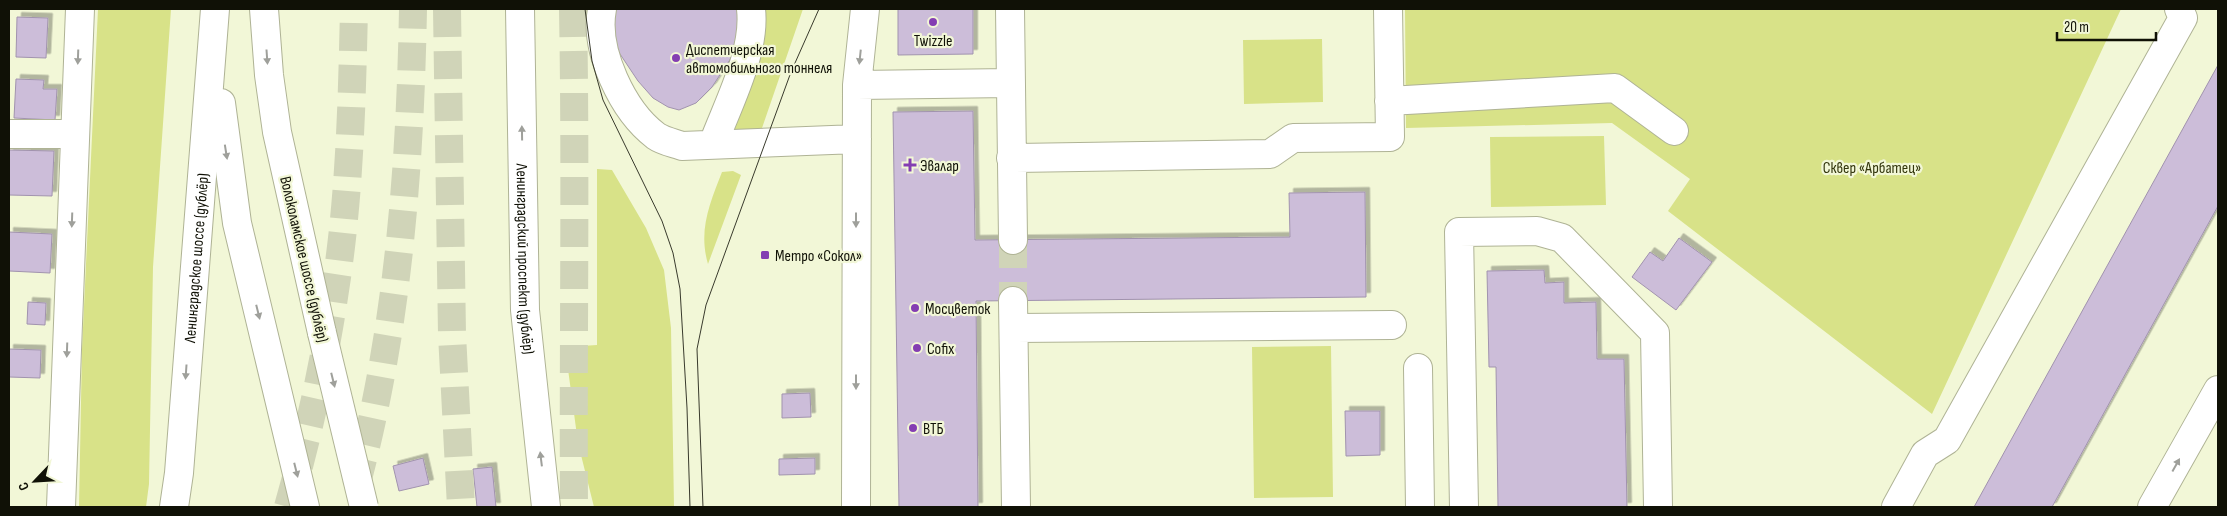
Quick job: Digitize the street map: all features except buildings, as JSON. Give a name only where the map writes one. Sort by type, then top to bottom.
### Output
[{"type":"main road","points":[[61,507],[80,9]]},
{"type":"main road","name":"Волоколамское шоссе (дублёр)","points":[[264,9],[269,75],[277,132],[322,333],[364,507]]},
{"type":"main road","name":"Ленинградский проспект (дублёр)","points":[[520,9],[525,310],[546,507]]},
{"type":"main road","points":[[602,9],[602,36],[608,64],[623,98],[640,122],[658,138],[682,146],[856,139]]},
{"type":"main road","points":[[713,144],[747,54],[752,22],[751,9]]},
{"type":"main road","points":[[856,507],[856,139],[857,85],[865,9]]},
{"type":"main road","points":[[1010,9],[1013,240]]},
{"type":"main road","points":[[1012,158],[1270,154],[1293,138],[1390,138],[1388,9]]},
{"type":"main road","points":[[1896,507],[1925,454],[1947,440],[2183,18],[2179,9]]},
{"type":"main road","points":[[214,22],[224,135],[237,223],[305,507]]},
{"type":"main road","name":"Ленинградское шоссе (дублёр)","points":[[174,507],[179,473],[214,22]]},
{"type":"main road","points":[[857,85],[1010,83]]},
{"type":"main road","points":[[1389,101],[1615,88],[1674,131]]},
{"type":"main road","points":[[9,134],[75,134]]},
{"type":"main road","points":[[1464,507],[1459,232],[1537,231],[1562,238],[1655,333],[1658,507]]},
{"type":"main road","points":[[1013,301],[1016,507]]},
{"type":"main road","points":[[1014,328],[1392,325]]},
{"type":"main road","points":[[1418,368],[1420,507]]},
{"type":"main road","points":[[2152,507],[2218,390]]},
{"type":"main road","points":[[1419,416],[1462,416]]},
{"type":"green space","points":[[98,9],[171,9],[153,267],[149,484],[146,507],[79,507],[82,349]]},
{"type":"green space","points":[[761,9],[803,9],[761,131],[734,130],[751,77]]},
{"type":"green space","name":"Сквер «Арбатец»","points":[[1405,9],[2121,9],[1932,414],[1668,211],[1690,179],[1612,123],[1406,128]]},
{"type":"green space","points":[[1322,39],[1323,102],[1244,104],[1243,40]]},
{"type":"green space","points":[[1604,136],[1606,205],[1491,207],[1490,137]]},
{"type":"green space","points":[[597,169],[612,170],[646,228],[664,270],[671,328],[674,507],[594,507],[578,443],[565,347],[597,345]]},
{"type":"green space","points":[[733,171],[741,175],[708,264],[704,240],[707,217],[722,172]]},
{"type":"green space","points":[[1331,346],[1333,497],[1254,498],[1252,347]]},
{"type":"tunnel","points":[[288,507],[317,389],[329,330],[338,270],[348,173],[354,9]]},
{"type":"tunnel","points":[[356,486],[370,427],[392,309],[405,190],[413,9]]},
{"type":"tunnel","points":[[447,9],[452,334],[461,507]]},
{"type":"tunnel","points":[[573,9],[574,507]]},
{"type":"tunnel","points":[[1013,240],[1013,301]]},
{"type":"tram line","points":[[585,9],[592,61],[603,100],[662,221],[673,253],[680,289],[687,408],[690,507]]},
{"type":"tram line","points":[[703,507],[697,349],[706,305],[791,72],[819,9]]},
{"type":"place","name":"Twizzle","points":[[933,22]]},
{"type":"place","name":"Диспетчерская автомобильного тоннеля","points":[[676,58]]},
{"type":"place","name":"Эвалар","points":[[910,165]]},
{"type":"place","name":"Метро «Сокол»","points":[[765,255]]},
{"type":"place","name":"Мосцветок","points":[[915,308]]},
{"type":"place","name":"Cofix","points":[[917,348]]},
{"type":"place","name":"ВТБ","points":[[913,428]]}]
